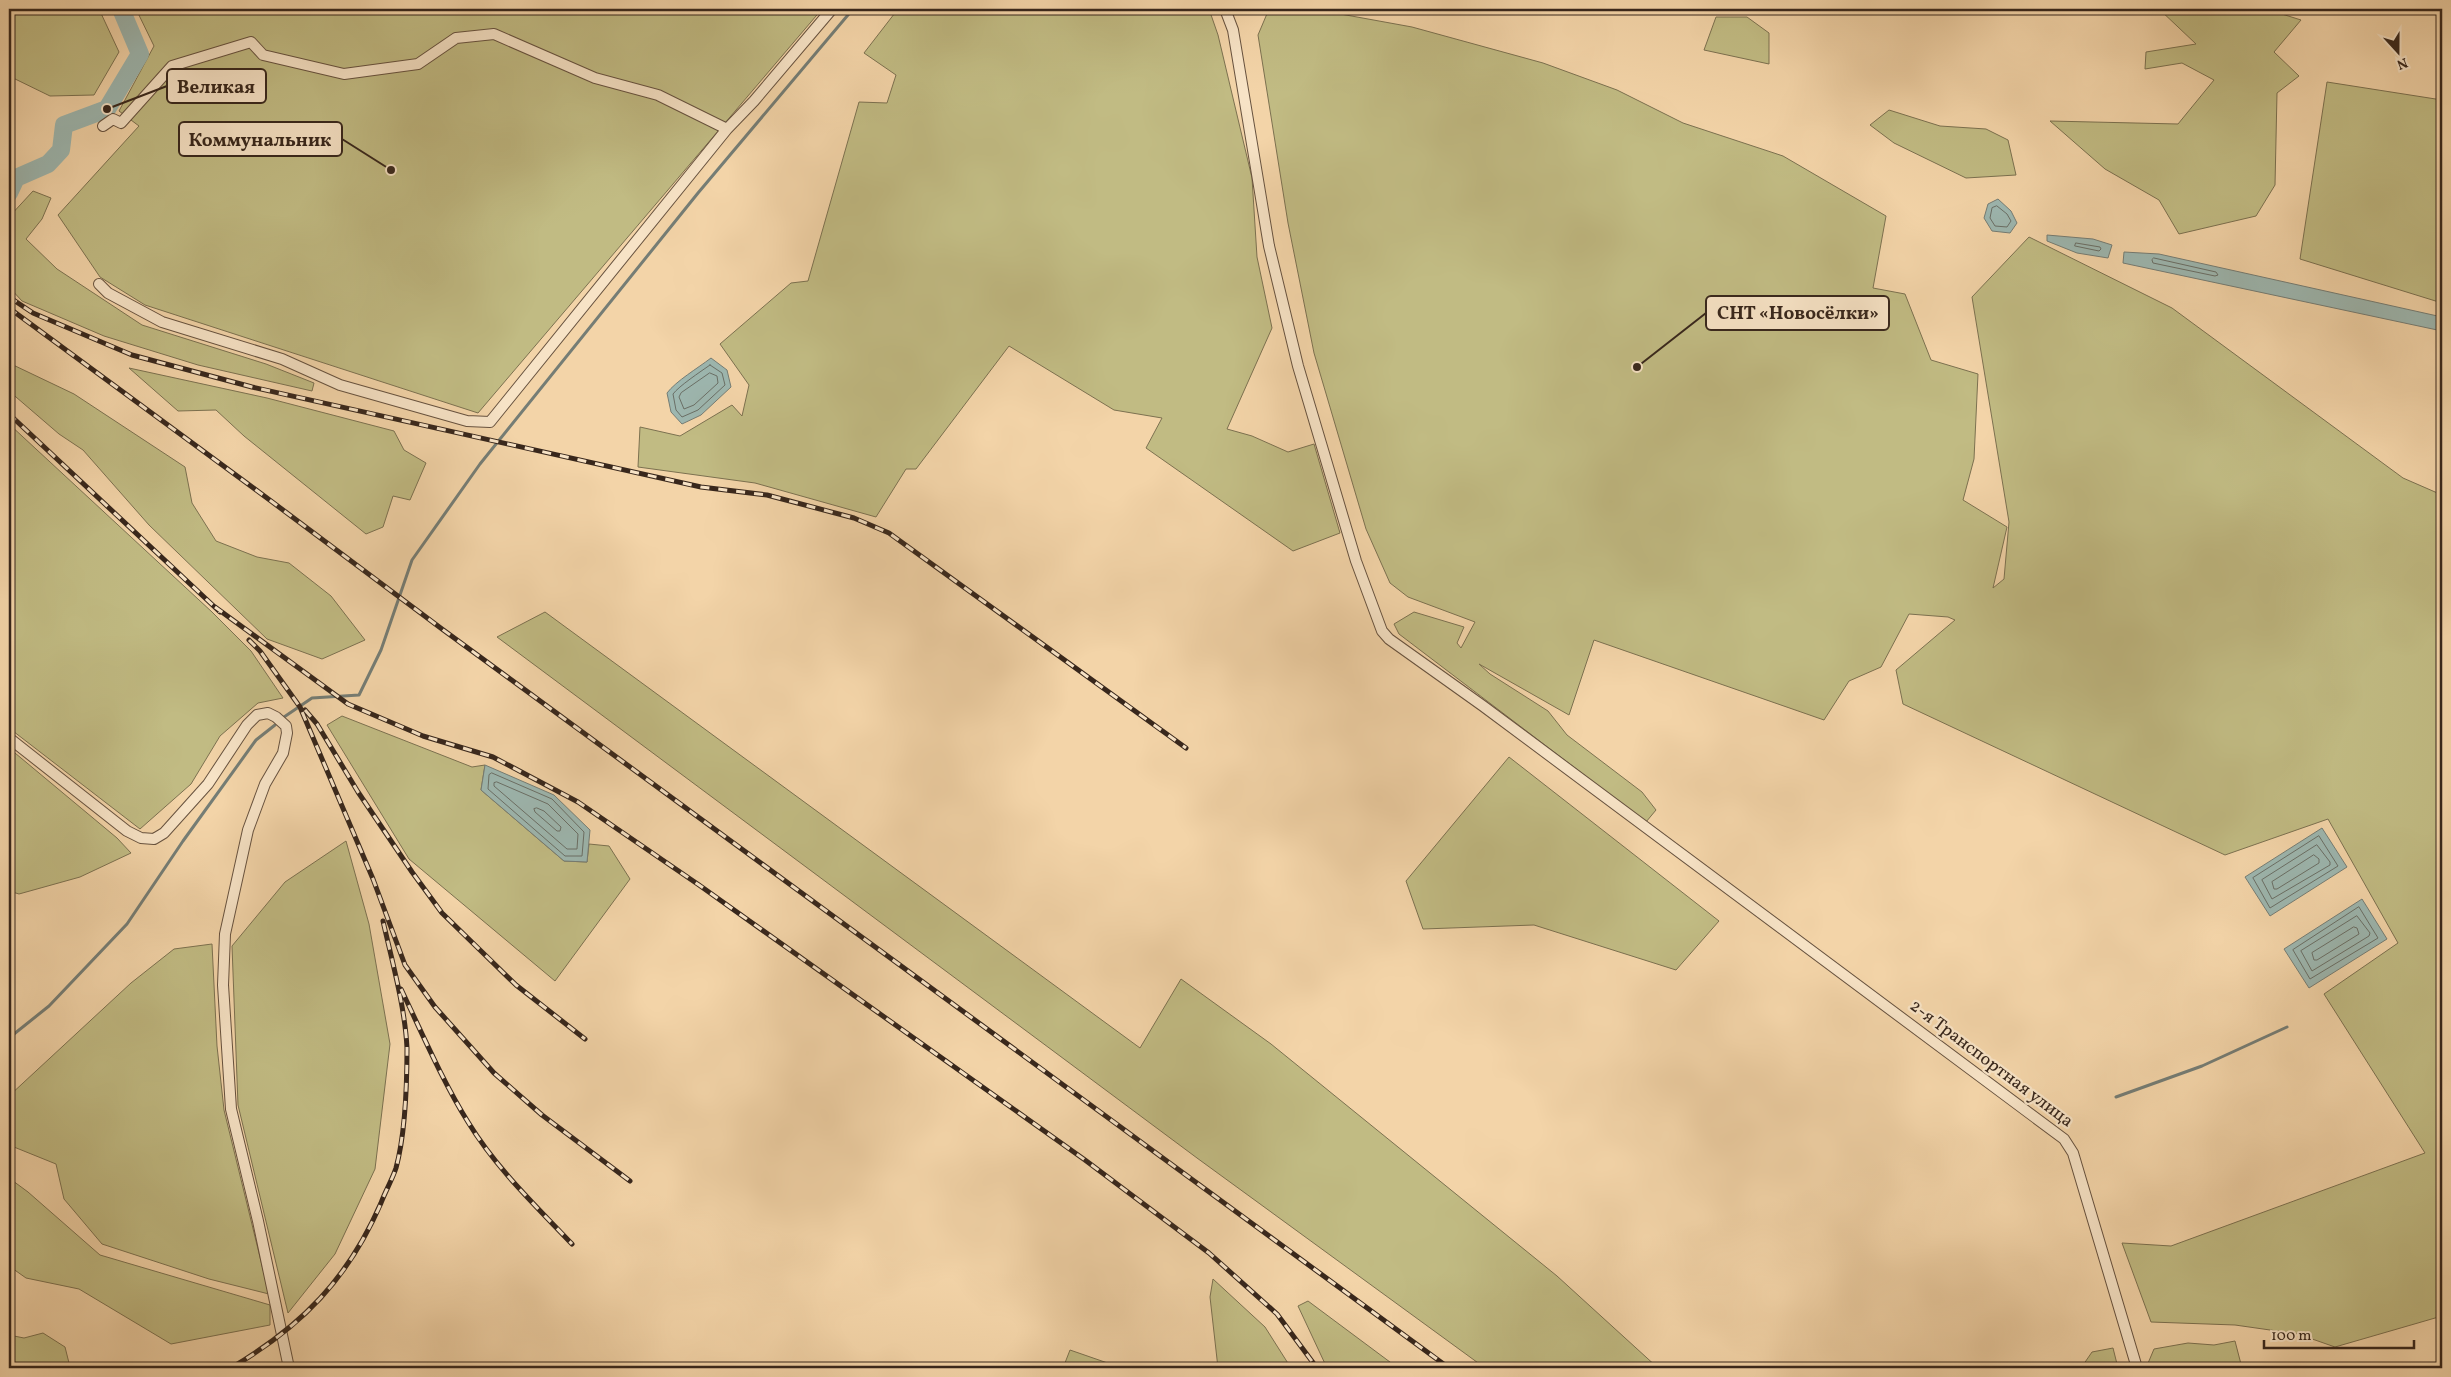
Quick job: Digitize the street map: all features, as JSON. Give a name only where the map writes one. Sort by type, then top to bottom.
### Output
[{"type":"street","points":[[99,284],[108,293],[162,322],[282,359],[340,385],[467,421],[490,422],[727,129],[754,101],[832,9]]},
{"type":"street","name":"2-я Транспортная улица","points":[[1225,9],[1233,30],[1269,246],[1298,366],[1356,561],[1382,631],[1389,639],[1704,871],[2069,1144],[2137,1368]]},
{"type":"street","points":[[103,126],[113,119],[121,124],[172,66],[250,42],[263,55],[344,74],[418,64],[456,38],[494,34],[596,78],[658,95],[727,129]]},
{"type":"street","points":[[9,738],[127,831],[141,838],[154,839],[164,833],[208,784],[247,725],[257,716],[268,713],[286,726],[288,733],[283,753],[265,784],[248,830],[225,934],[223,984],[231,1109],[258,1220],[289,1368]]},
{"type":"shaded area","points":[[9,9],[99,9],[119,52],[94,95],[50,96],[9,76]]},
{"type":"shaded area","points":[[136,9],[359,9],[360,13],[378,9],[822,9],[478,413],[145,305],[100,277],[58,215],[139,126],[119,111],[154,46]]},
{"type":"shaded area","points":[[898,9],[1209,9],[1218,35],[1252,178],[1257,257],[1272,328],[1227,429],[1252,436],[1288,452],[1314,444],[1340,533],[1293,551],[1146,448],[1162,418],[1114,410],[1009,346],[916,469],[906,469],[876,517],[755,483],[638,467],[640,427],[680,436],[732,405],[742,416],[749,385],[720,344],[791,283],[808,281],[859,102],[887,103],[896,75],[864,53]]},
{"type":"shaded area","points":[[1269,9],[1313,9],[1412,27],[1543,63],[1617,90],[1683,123],[1783,156],[1886,216],[1873,288],[1905,294],[1931,360],[1978,374],[1974,459],[1963,500],[2007,527],[1993,588],[2004,579],[2009,522],[1972,297],[2029,237],[2172,308],[2403,478],[2442,495],[2442,1316],[2335,1347],[2298,1334],[2235,1325],[2151,1322],[2122,1243],[2171,1246],[2425,1153],[2324,994],[2398,943],[2328,819],[2225,855],[1903,704],[1896,670],[1955,620],[1948,617],[1909,614],[1881,667],[1849,681],[1824,720],[1594,640],[1569,715],[1479,664],[1490,674],[1548,711],[1567,735],[1642,792],[1656,810],[1646,822],[1399,634],[1394,624],[1414,612],[1464,627],[1457,643],[1461,648],[1475,622],[1408,597],[1390,583],[1366,529],[1314,353],[1288,223],[1258,35]]},
{"type":"shaded area","points":[[2159,9],[2266,9],[2301,20],[2274,52],[2299,76],[2277,93],[2275,185],[2256,216],[2179,234],[2159,200],[2105,169],[2050,121],[2178,124],[2214,80],[2182,63],[2145,69],[2146,52],[2196,44]]},
{"type":"shaded area","points":[[1716,17],[1747,17],[1769,33],[1769,64],[1704,50]]},
{"type":"shaded area","points":[[2327,82],[2442,100],[2442,303],[2300,259]]},
{"type":"shaded area","points":[[1889,110],[1940,126],[1986,129],[2008,140],[2016,175],[1966,178],[1894,143],[1870,125]]},
{"type":"shaded area","points":[[33,191],[51,198],[42,219],[26,239],[57,269],[142,325],[266,364],[314,383],[312,391],[198,365],[104,336],[22,301],[9,287],[9,217]]},
{"type":"shaded area","points":[[9,363],[74,394],[185,467],[192,503],[216,541],[257,557],[289,563],[331,596],[365,640],[322,659],[267,639],[149,525],[83,450],[59,434],[9,391]]},
{"type":"shaded area","points":[[129,368],[267,398],[394,431],[404,450],[426,463],[410,500],[393,496],[383,527],[366,534],[244,436],[216,410],[178,411]]},
{"type":"shaded area","points":[[9,424],[212,612],[251,651],[283,698],[258,703],[220,736],[191,784],[140,829],[9,728]]},
{"type":"shaded area","points":[[545,612],[1140,1048],[1181,979],[1271,1044],[1557,1276],[1658,1368],[1485,1368],[1197,1158],[497,637]]},
{"type":"shaded area","points":[[342,716],[472,767],[485,765],[481,790],[564,861],[587,862],[589,844],[609,846],[630,879],[555,981],[409,859],[327,725]]},
{"type":"shaded area","points":[[9,748],[117,838],[131,853],[80,877],[19,894],[9,891],[13,853],[9,842]]},
{"type":"shaded area","points":[[1509,757],[1719,921],[1676,970],[1534,925],[1423,929],[1406,881]]},
{"type":"shaded area","points":[[346,841],[369,924],[390,1044],[375,1169],[335,1254],[288,1313],[238,1105],[232,946],[285,882]]},
{"type":"shaded area","points":[[212,944],[217,1046],[224,1110],[269,1294],[209,1279],[102,1244],[64,1199],[56,1164],[9,1145],[9,1096],[131,983],[174,949]]},
{"type":"shaded area","points":[[9,1178],[28,1192],[100,1255],[270,1305],[270,1325],[171,1344],[79,1289],[26,1278],[9,1266]]},
{"type":"shaded area","points":[[1213,1279],[1265,1327],[1291,1368],[1218,1368],[1210,1297]]},
{"type":"shaded area","points":[[1308,1301],[1398,1368],[1327,1368],[1298,1306]]},
{"type":"shaded area","points":[[43,1333],[65,1347],[70,1367],[9,1368],[9,1335],[24,1338]]},
{"type":"shaded area","points":[[2235,1341],[2242,1368],[2146,1368],[2154,1349],[2188,1343],[2214,1345]]},
{"type":"shaded area","points":[[2113,1348],[2118,1368],[2081,1368],[2092,1352]]},
{"type":"shaded area","points":[[1070,1350],[1122,1368],[1063,1368]]},
{"type":"water","points":[[1998,199],[2011,211],[2017,223],[2010,233],[1992,231],[1984,218],[1988,204]]},
{"type":"water","points":[[2047,235],[2093,239],[2112,245],[2108,258],[2077,253],[2047,241]]},
{"type":"water","points":[[2124,252],[2159,254],[2442,317],[2442,331],[2123,263]]},
{"type":"water","points":[[711,358],[727,370],[731,387],[701,415],[682,424],[671,412],[667,393],[681,379]]},
{"type":"water","points":[[485,765],[554,795],[590,830],[587,862],[564,861],[481,790]]},
{"type":"water","points":[[2322,828],[2347,867],[2270,916],[2245,877]]},
{"type":"water","points":[[2362,899],[2387,939],[2309,988],[2284,949]]},
{"type":"waterway","points":[[9,193],[16,178],[48,164],[61,150],[64,125],[107,109],[140,54],[121,9]]},
{"type":"waterway","points":[[284,717],[312,698],[359,695],[381,650],[412,560],[480,464],[698,193],[853,9]]},
{"type":"waterway","points":[[9,1038],[49,1006],[127,924],[183,841],[256,740],[275,725]]},
{"type":"waterway","points":[[2116,1097],[2202,1066],[2287,1027]]},
{"type":"railway","points":[[9,297],[33,313],[132,355],[252,387],[701,487],[767,495],[854,518],[889,533],[1186,748]]},
{"type":"railway","points":[[9,308],[442,629],[1449,1368]]},
{"type":"railway","points":[[9,414],[220,612]]},
{"type":"railway","points":[[215,607],[348,704],[423,736],[493,757],[578,802],[699,885],[1085,1160],[1209,1253],[1277,1314],[1317,1368]]},
{"type":"railway","points":[[249,640],[260,651],[300,707],[373,879],[405,965],[435,1007],[494,1073],[542,1115],[630,1181]]},
{"type":"railway","points":[[305,710],[317,724],[358,792],[442,913],[516,985],[585,1039]]},
{"type":"railway","points":[[231,1368],[280,1335],[301,1317],[338,1278],[368,1230],[396,1168],[406,1092],[407,1048],[401,1000],[383,921]]},
{"type":"railway","points":[[401,989],[450,1090],[479,1139],[517,1186],[572,1244]]},
{"type":"place","name":"Великая","points":[[107,109]]},
{"type":"place","name":"Коммунальник","points":[[391,170]]},
{"type":"place","name":"СНТ «Новосёлки»","points":[[1637,367]]}]
